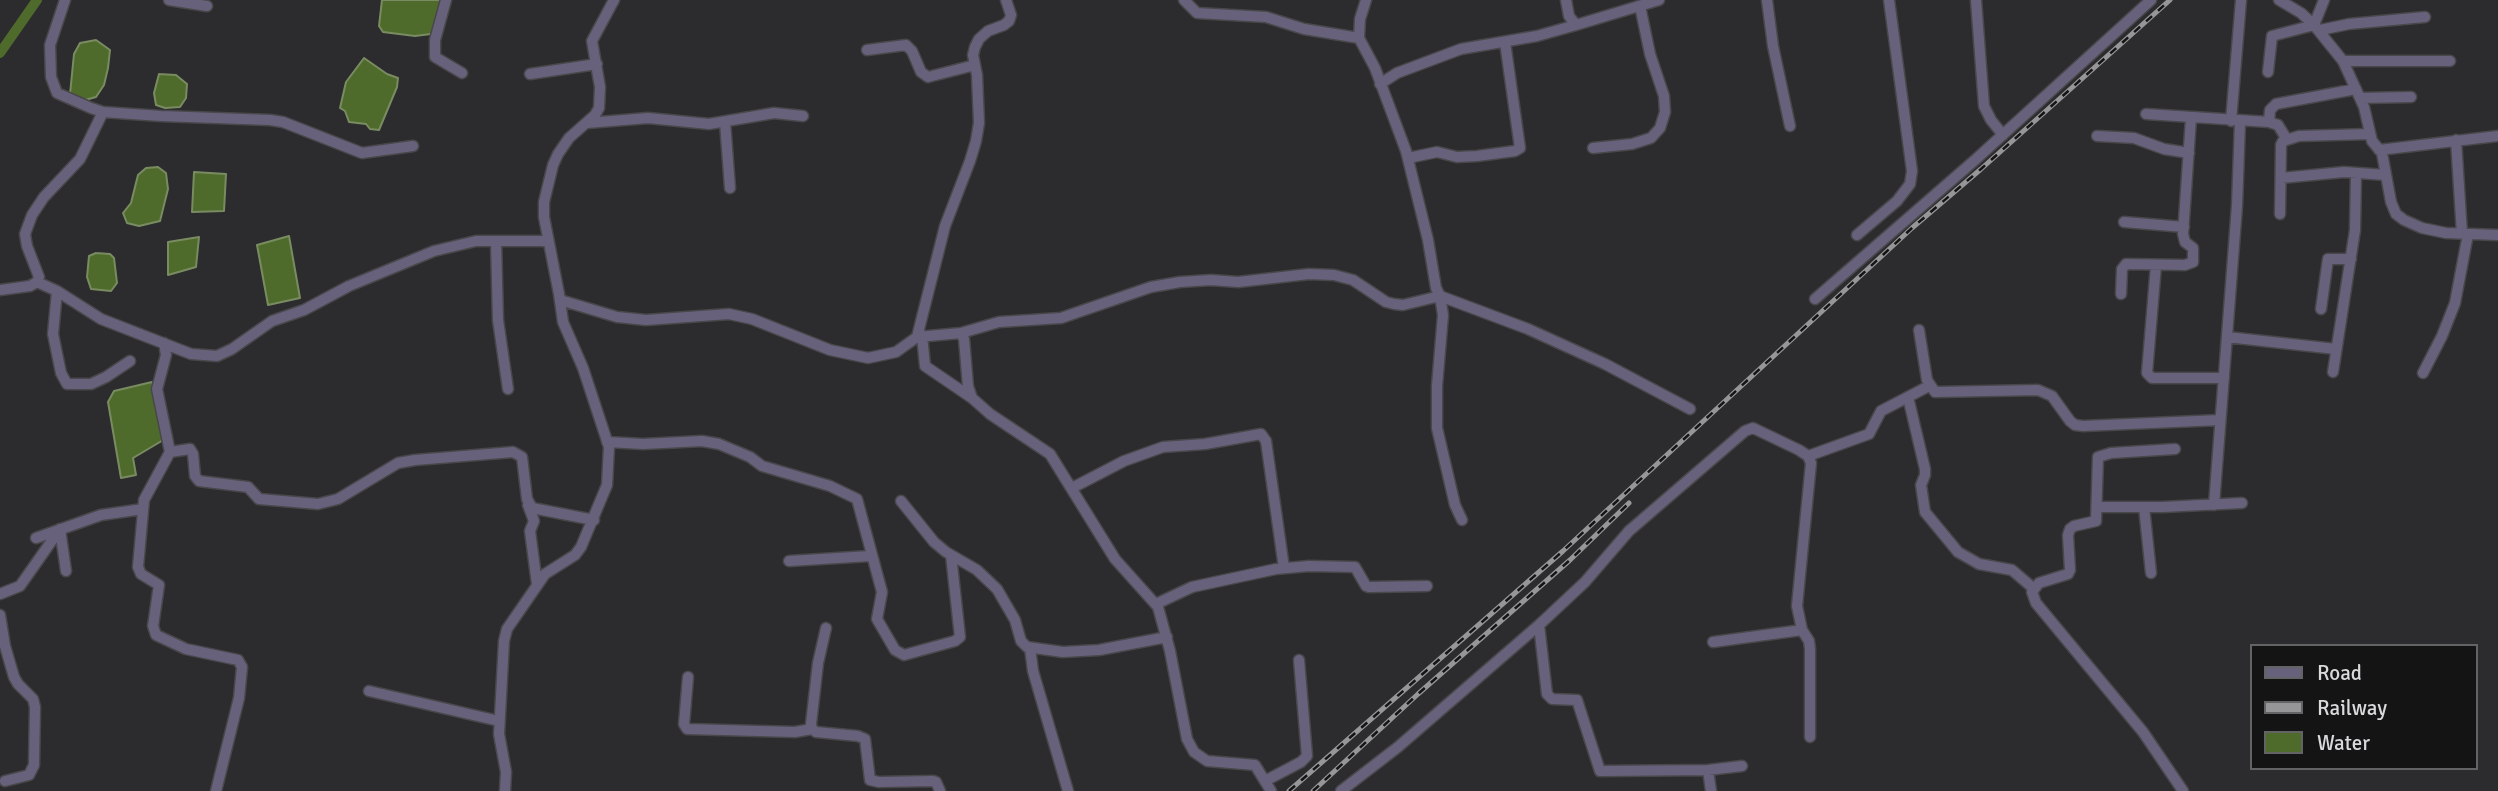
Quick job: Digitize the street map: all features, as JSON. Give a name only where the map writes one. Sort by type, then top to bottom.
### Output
[{"type":"street","points":[[65,0],[50,46],[49,63],[54,89],[62,96],[103,112],[283,122],[362,153],[413,146]]},
{"type":"street","points":[[169,0],[207,6]]},
{"type":"street","points":[[446,0],[435,40],[435,57],[462,73]]},
{"type":"street","points":[[505,791],[506,772],[499,721],[507,629],[545,574],[575,555],[586,538],[607,485],[607,442],[583,368],[563,322],[544,210],[553,165],[569,138],[587,123],[599,108],[600,87],[592,41],[614,0]]},
{"type":"street","points":[[1006,0],[1011,15],[1009,21],[988,31],[979,39],[973,55],[979,123],[971,161],[945,226],[920,336],[925,366],[1050,454],[1079,484],[1115,559],[1160,601],[1187,739],[1194,752],[1207,761],[1255,765],[1268,786],[1301,762],[1307,756],[1299,660]]},
{"type":"street","points":[[1180,0],[1197,13],[1266,16],[1304,29],[1359,38]]},
{"type":"street","points":[[1366,0],[1360,19],[1359,38],[1375,68],[1408,158],[1440,296],[1443,316],[1437,386],[1437,428],[1455,505],[1462,520]]},
{"type":"street","points":[[1566,0],[1569,16],[1576,25]]},
{"type":"street","points":[[1380,83],[1397,73],[1461,49],[1506,42],[1576,25],[1659,0]]},
{"type":"street","points":[[1768,0],[1773,46],[1790,126]]},
{"type":"street","points":[[1857,235],[1897,201],[1910,184],[1912,171],[1889,0]]},
{"type":"street","points":[[1976,0],[1984,106],[2003,135]]},
{"type":"street","points":[[1815,299],[2003,135],[2151,0]]},
{"type":"street","points":[[2214,505],[2237,206],[2235,121],[2241,0]]},
{"type":"street","points":[[2279,0],[2301,13],[2317,28],[2343,61],[2358,94],[2372,141],[2382,153],[2390,202],[2396,214],[2422,228],[2465,234],[2498,234]]},
{"type":"street","points":[[2317,28],[2324,0]]},
{"type":"street","points":[[1593,148],[1632,144],[1651,138],[1660,128],[1665,112],[1664,96],[1650,54],[1640,6]]},
{"type":"street","points":[[2268,72],[2273,36],[2349,24],[2425,17]]},
{"type":"street","points":[[1408,158],[1437,152],[1457,157],[1477,156],[1520,148],[1506,42]]},
{"type":"street","points":[[867,50],[906,45],[912,51],[921,72],[928,77],[975,65]]},
{"type":"street","points":[[2343,61],[2450,61]]},
{"type":"street","points":[[530,74],[597,64]]},
{"type":"street","points":[[2269,122],[2270,110],[2276,104],[2358,94],[2411,97]]},
{"type":"street","points":[[0,290],[30,286],[37,282],[39,276],[26,246],[25,234],[44,197],[80,159],[103,112]]},
{"type":"street","points":[[587,123],[648,118],[709,124],[774,113],[803,116]]},
{"type":"street","points":[[2146,114],[2269,122],[2278,125],[2286,138]]},
{"type":"street","points":[[2121,294],[2123,265],[2185,265],[2193,262],[2193,248],[2183,238],[2192,118]]},
{"type":"street","points":[[725,122],[730,188]]},
{"type":"street","points":[[2286,138],[2370,134]]},
{"type":"street","points":[[2097,136],[2134,138],[2164,149],[2189,153]]},
{"type":"street","points":[[2379,150],[2498,136]]},
{"type":"street","points":[[2280,214],[2281,145],[2286,138]]},
{"type":"street","points":[[2423,373],[2455,303],[2465,234],[2456,140]]},
{"type":"street","points":[[2281,178],[2356,173],[2386,175]]},
{"type":"street","points":[[2333,372],[2355,230],[2356,173]]},
{"type":"street","points":[[2124,222],[2184,227]]},
{"type":"street","points":[[496,241],[498,320],[508,388]]},
{"type":"street","points":[[37,282],[101,319],[191,354],[217,356],[232,349],[272,321],[304,310],[387,269],[459,244],[548,241]]},
{"type":"street","points":[[2321,309],[2329,259],[2351,259]]},
{"type":"street","points":[[2156,265],[2147,373],[2152,378],[2224,377]]},
{"type":"street","points":[[560,300],[617,317],[646,320],[729,314],[752,318],[788,335],[841,353],[868,358],[895,352],[920,336],[961,333],[999,322],[1061,318],[1151,287],[1180,282],[1238,282],[1309,274],[1334,275],[1353,280],[1386,302],[1403,305],[1440,296],[1528,329],[1605,364],[1690,409]]},
{"type":"street","points":[[57,292],[52,326],[54,345],[61,373],[67,384],[96,382],[130,361]]},
{"type":"street","points":[[1919,330],[1929,386],[1935,391],[2038,390],[2052,396],[2075,425],[2083,426],[2220,420]]},
{"type":"street","points":[[961,333],[972,398]]},
{"type":"street","points":[[2227,337],[2336,349]]},
{"type":"street","points":[[164,343],[166,355],[157,388],[170,452],[144,500],[138,567],[141,574],[159,585],[153,626],[160,639],[186,649],[231,657],[238,660],[242,667],[239,698],[216,791]]},
{"type":"street","points":[[1808,456],[1869,435],[1881,411],[1929,386]]},
{"type":"street","points":[[1908,397],[1925,469],[1921,491],[1925,512],[1958,552],[1979,564],[2012,570],[2033,588],[2036,603],[2143,732],[2183,791]]},
{"type":"street","points":[[1341,791],[1398,747],[1539,625],[1585,582],[1629,531],[1745,431],[1753,428],[1808,456],[1811,463],[1797,606],[1802,630],[1809,641],[1810,649],[1811,737]]},
{"type":"street","points":[[1079,484],[1124,461],[1163,447],[1205,444],[1261,434],[1266,441],[1284,568]]},
{"type":"street","points":[[607,442],[643,444],[702,441],[719,444],[744,453],[762,466],[830,486],[857,499],[870,556],[882,592],[877,619],[895,650],[904,655],[955,641],[960,636],[951,555]]},
{"type":"street","points":[[170,452],[190,449],[195,476],[199,481],[248,487],[259,499],[318,504],[338,499],[398,463],[513,452],[522,457],[528,505],[534,521],[530,531],[537,584]]},
{"type":"street","points":[[2033,588],[2039,583],[2068,574],[2070,529],[2096,520],[2098,457],[2111,453],[2175,449]]},
{"type":"street","points":[[901,501],[924,532],[951,555],[977,570],[997,589],[1015,620],[1021,641],[1031,649],[1063,652],[1099,650],[1167,637]]},
{"type":"street","points":[[2097,507],[2242,503]]},
{"type":"street","points":[[528,505],[538,510],[594,520]]},
{"type":"street","points":[[2144,507],[2151,573]]},
{"type":"street","points":[[36,538],[101,514],[143,509]]},
{"type":"street","points":[[60,529],[66,571]]},
{"type":"street","points":[[0,594],[20,586],[60,529]]},
{"type":"street","points":[[789,561],[870,556]]},
{"type":"street","points":[[1160,601],[1224,580],[1284,568],[1349,566],[1355,567],[1369,587],[1427,586]]},
{"type":"street","points":[[0,615],[14,677],[33,699],[35,707],[34,765],[29,775],[4,783]]},
{"type":"street","points":[[1539,625],[1547,694],[1552,699],[1577,701],[1591,739],[1597,769],[1708,770],[1742,766]]},
{"type":"street","points":[[826,628],[818,663],[812,729],[816,732],[863,737],[866,743],[867,777],[870,780],[933,781],[940,791]]},
{"type":"street","points":[[1713,642],[1802,630]]},
{"type":"street","points":[[1031,649],[1032,671],[1068,791]]},
{"type":"street","points":[[688,677],[684,724],[687,729],[804,732],[812,729]]},
{"type":"street","points":[[369,691],[499,721]]},
{"type":"street","points":[[1708,770],[1710,791]]},
{"type":"water","points":[[382,0],[444,0],[438,26],[431,34],[415,36],[383,32],[379,26]]},
{"type":"water","points":[[96,40],[110,50],[108,68],[104,85],[96,97],[85,100],[70,94],[74,54],[80,43]]},
{"type":"water","points":[[364,58],[387,74],[398,78],[397,87],[379,130],[370,129],[366,124],[349,122],[345,111],[340,108],[346,82]]},
{"type":"water","points":[[159,74],[176,75],[187,84],[186,98],[180,107],[165,108],[156,105],[154,93]]},
{"type":"water","points":[[158,167],[166,173],[168,189],[160,221],[139,226],[127,223],[123,213],[131,203],[138,175],[146,168]]},
{"type":"water","points":[[194,172],[226,174],[224,211],[192,212]]},
{"type":"water","points":[[289,236],[300,298],[268,305],[257,245]]},
{"type":"water","points":[[199,237],[196,267],[168,275],[168,242]]},
{"type":"water","points":[[96,253],[110,254],[114,258],[117,283],[111,291],[91,289],[87,277],[89,256]]},
{"type":"water","points":[[152,382],[165,439],[133,458],[136,475],[121,478],[108,402],[114,391]]},
{"type":"waterway","points":[[0,53],[37,0]]},
{"type":"railway","points":[[1289,791],[1563,551],[1912,228],[2170,0]]},
{"type":"railway","points":[[1313,791],[1570,560],[1629,503]]}]
